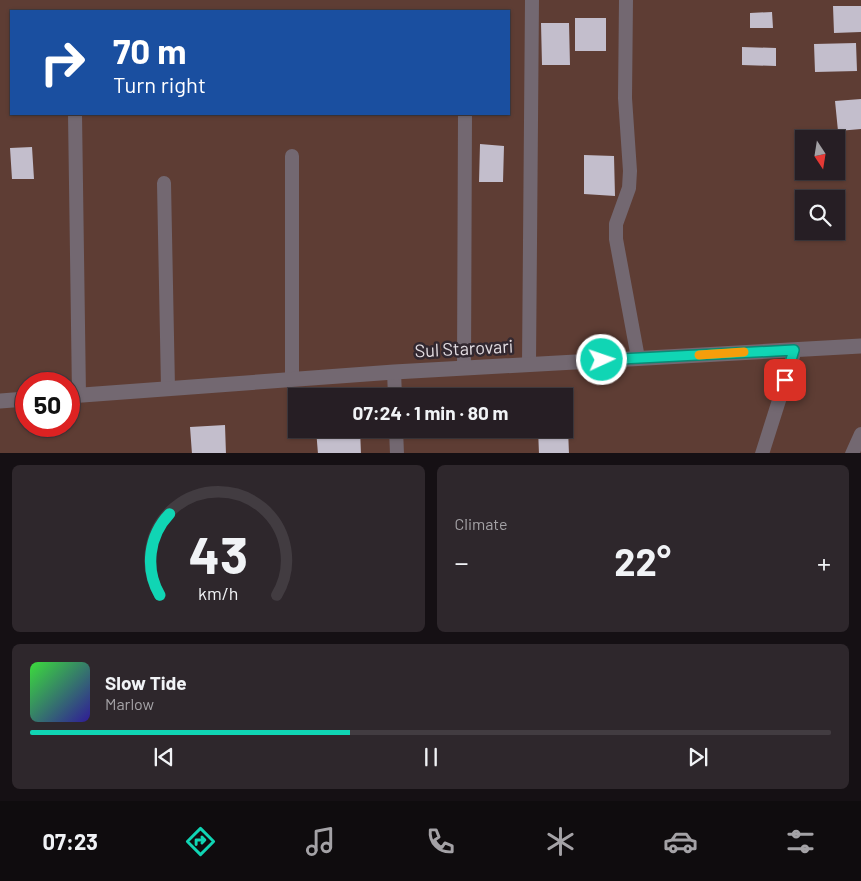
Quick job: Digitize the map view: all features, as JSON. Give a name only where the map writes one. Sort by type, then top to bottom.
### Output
[{"type":"main road","name":"Sul Starovari","points":[[80,395],[394,372],[861,346]]},
{"type":"main road","points":[[0,400],[15,399]]},
{"type":"street","points":[[529,364],[532,0]]},
{"type":"street","points":[[626,0],[625,98],[630,171],[629,188],[616,224],[616,239],[638,358]]},
{"type":"street","points":[[74,372],[75,115]]},
{"type":"street","points":[[464,368],[465,115]]},
{"type":"street","points":[[292,156],[292,379]]},
{"type":"street","points":[[164,183],[168,388]]},
{"type":"street","points":[[762,453],[794,350]]},
{"type":"street","points":[[394,372],[395,388]]},
{"type":"street","points":[[852,453],[861,434]]},
{"type":"street","points":[[396,438],[397,453]]},
{"type":"shaded area","points":[[0,0],[861,0],[861,453],[0,453]]},
{"type":"building","points":[[833,6],[861,6],[861,32],[834,33]]},
{"type":"building","points":[[772,12],[773,28],[750,28],[750,13]]},
{"type":"building","points":[[575,18],[606,18],[606,51],[575,51]]},
{"type":"building","points":[[541,23],[569,23],[570,65],[542,65]]},
{"type":"building","points":[[856,43],[857,71],[815,72],[814,44]]},
{"type":"building","points":[[742,47],[776,48],[776,66],[742,65]]},
{"type":"building","points":[[861,99],[861,129],[838,130],[835,101]]},
{"type":"building","points":[[480,144],[504,146],[503,182],[479,182]]},
{"type":"building","points":[[32,147],[34,179],[12,179],[10,148]]},
{"type":"building","points":[[584,155],[614,156],[615,196],[584,194]]},
{"type":"building","points":[[225,425],[226,453],[192,453],[190,427]]},
{"type":"building","points":[[317,438],[360,438],[361,453],[318,453]]},
{"type":"building","points":[[538,438],[568,438],[569,453],[539,453]]},
{"type":"slow traffic","points":[[699,355],[744,352]]},
{"type":"route","points":[[602,360],[794,350],[785,380]]}]
